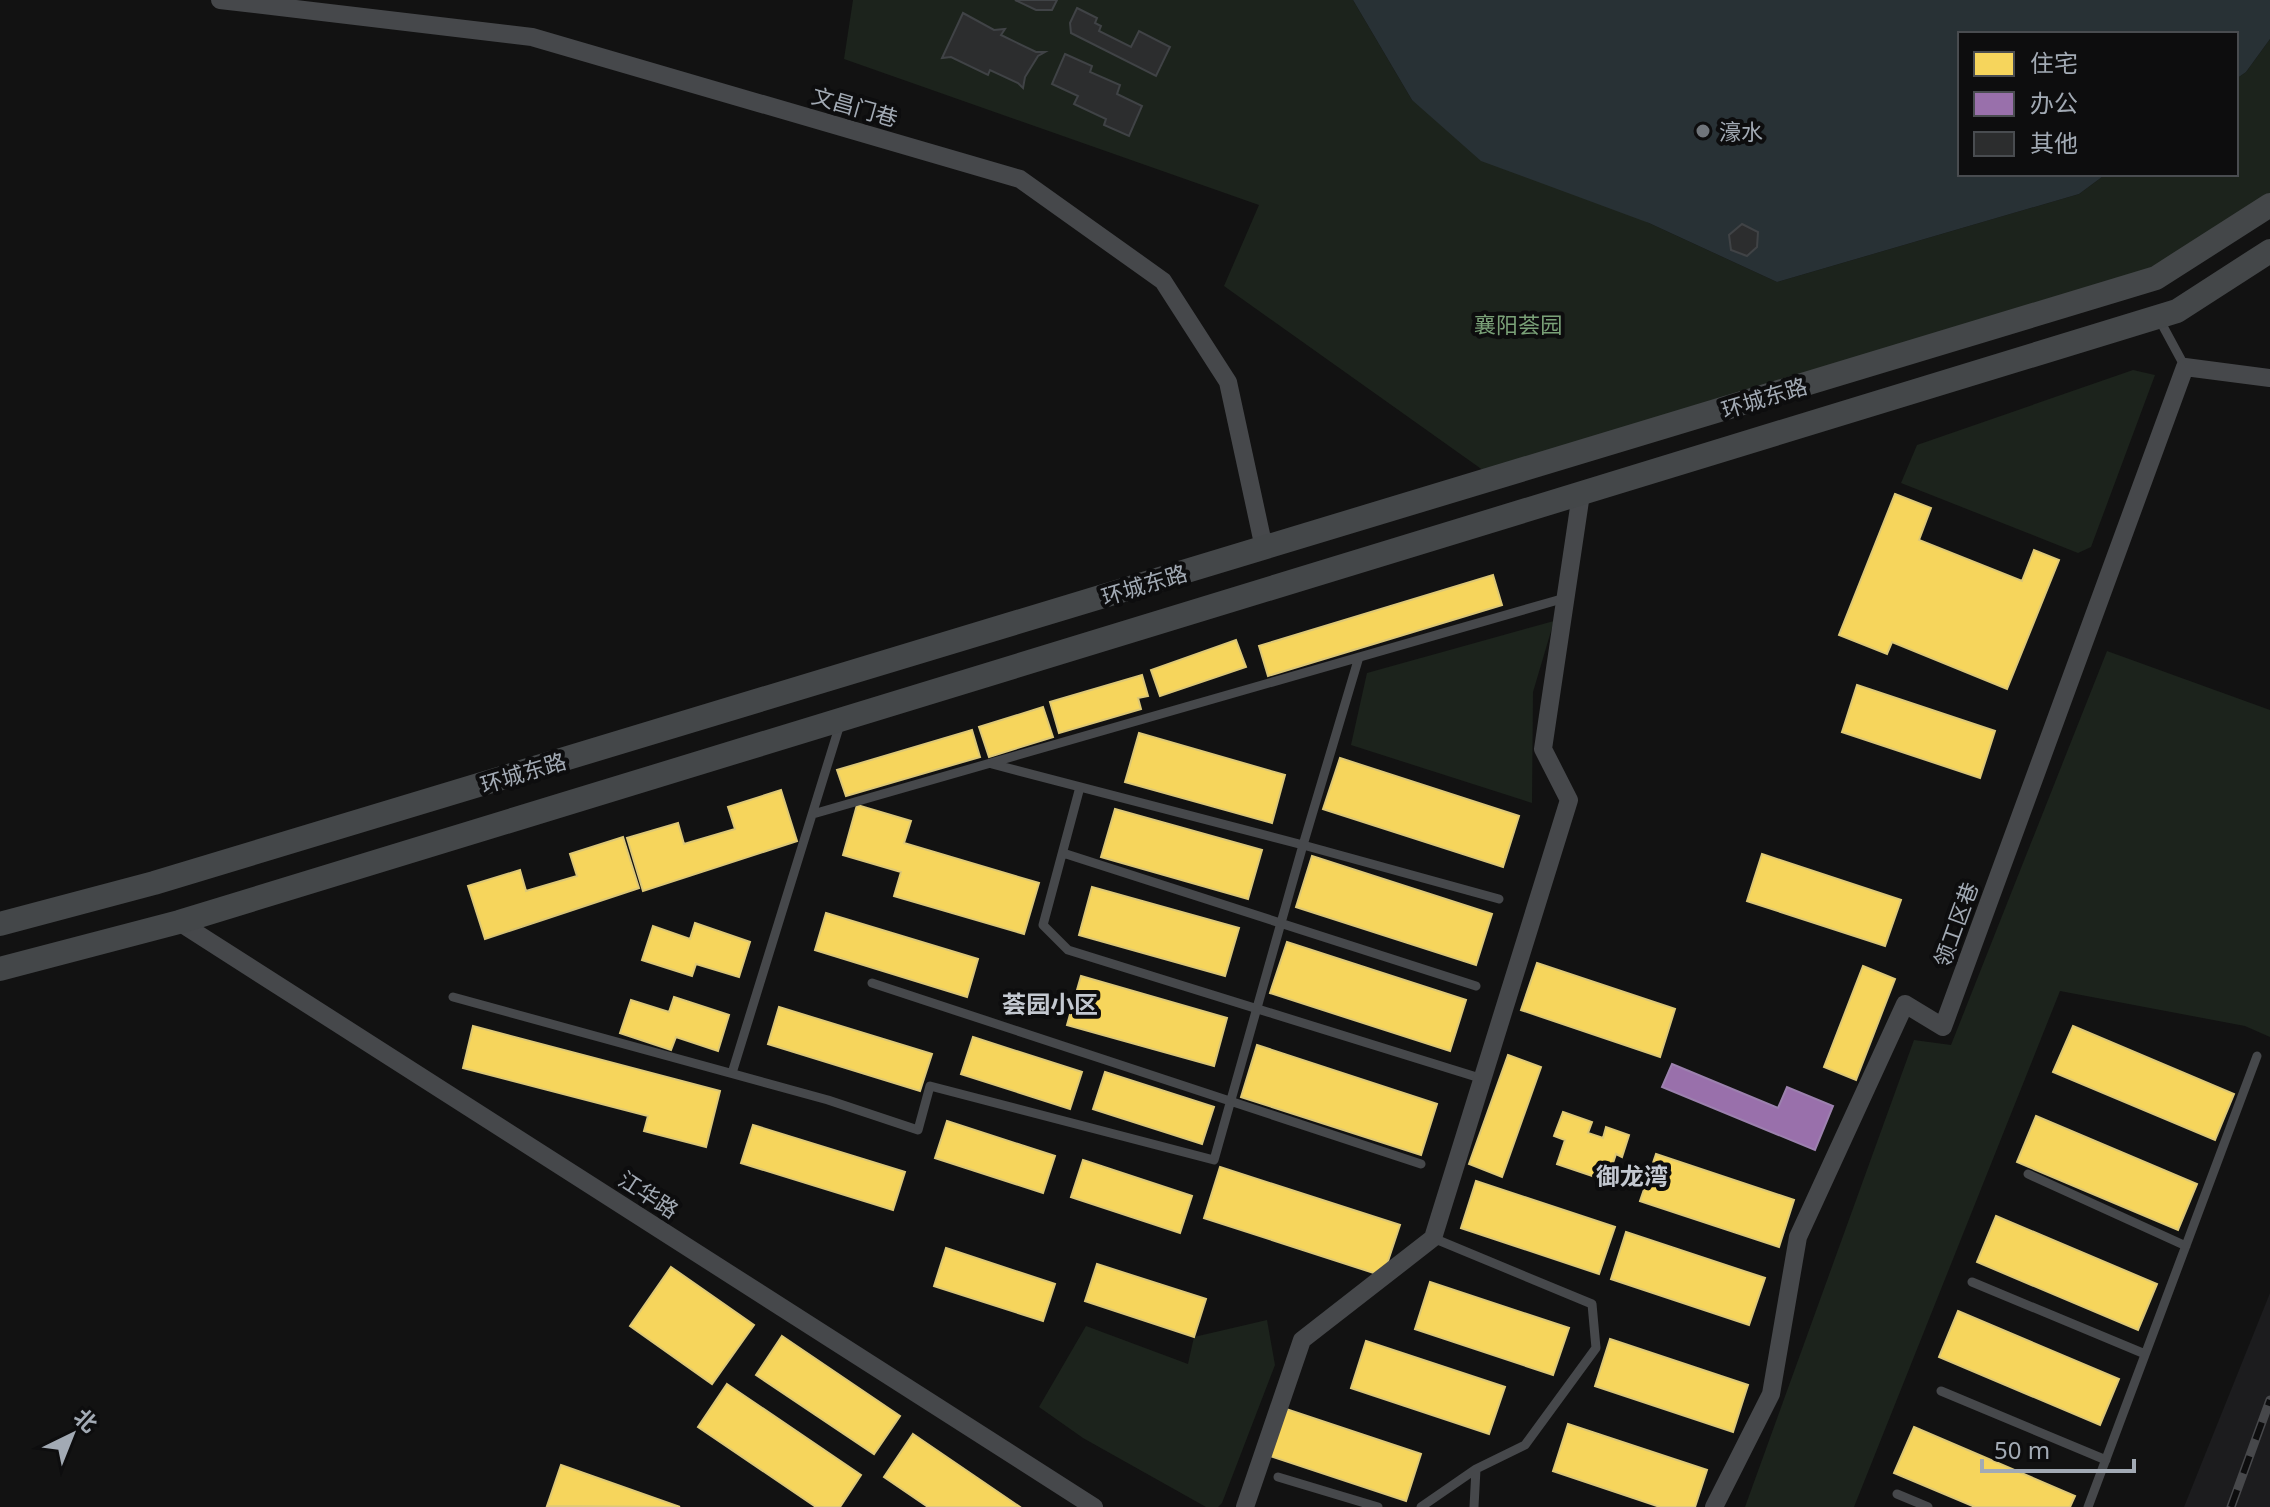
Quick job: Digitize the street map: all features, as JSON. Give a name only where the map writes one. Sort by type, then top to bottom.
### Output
[{"type":"main road","name":"环城东路","points":[[0,924],[154,883],[2156,278],[2270,205]]},
{"type":"main road","name":"环城东路","points":[[0,969],[179,922],[2177,311],[2270,251]]},
{"type":"street","name":"文昌门巷","points":[[220,0],[532,37],[1020,179],[1163,281],[1228,382],[1264,548]]},
{"type":"street","points":[[2185,367],[2270,378]]},
{"type":"street","name":"领工区巷","points":[[1714,1507],[1771,1394],[1798,1237],[1905,1004],[1943,1027],[2185,367]]},
{"type":"street","points":[[1245,1507],[1302,1340],[1433,1238],[1569,800],[1543,749],[1581,494]]},
{"type":"street","name":"江华路","points":[[179,922],[1094,1507]]},
{"type":"lane","points":[[2158,317],[2185,367]]},
{"type":"lane","points":[[813,814],[1565,598]]},
{"type":"lane","points":[[453,997],[828,1100],[918,1130],[930,1086],[1214,1160],[1359,657]]},
{"type":"lane","points":[[732,1073],[842,719]]},
{"type":"lane","points":[[989,763],[1499,899]]},
{"type":"lane","points":[[1080,787],[1043,925],[1068,950],[1483,1079]]},
{"type":"lane","points":[[1063,853],[1476,986]]},
{"type":"lane","points":[[872,983],[1421,1164]]},
{"type":"lane","points":[[2088,1507],[2257,1056]]},
{"type":"lane","points":[[2028,1174],[2186,1246]]},
{"type":"lane","points":[[1421,1507],[1476,1469],[1525,1445],[1596,1348],[1592,1304],[1433,1238]]},
{"type":"lane","points":[[1972,1282],[2145,1354]]},
{"type":"lane","points":[[1941,1391],[2106,1460]]},
{"type":"lane","points":[[1474,1507],[1476,1469]]},
{"type":"lane","points":[[1278,1477],[1378,1507]]},
{"type":"lane","points":[[1897,1494],[1928,1507]]},
{"type":"shaded area","name":"濠水","points":[[1353,0],[2270,0],[2270,39],[2246,72],[2238,78],[2238,32],[1958,32],[1958,176],[2103,176],[2079,194],[1777,282],[1649,223],[1481,161],[1412,100]]},
{"type":"shaded area","points":[[2270,1293],[2270,1507],[2184,1507]]},
{"type":"green space","name":"襄阳荟园","points":[[853,0],[1353,0],[1412,100],[1649,223],[1777,282],[2079,194],[2103,176],[2238,176],[2238,78],[2246,72],[2270,39],[2270,205],[2156,278],[1494,478],[1224,286],[1259,205],[844,59]]},
{"type":"green space","points":[[2133,370],[2155,375],[2091,547],[2078,553],[1901,483],[1917,445]]},
{"type":"green space","points":[[1554,621],[1533,692],[1532,803],[1351,745],[1367,673]]},
{"type":"green space","points":[[2107,651],[2270,710],[2270,1037],[2245,1026],[2060,991],[1854,1507],[1745,1507],[1914,1040],[1951,1045]]},
{"type":"green space","points":[[1267,1320],[1275,1365],[1218,1507],[1206,1507],[1083,1438],[1039,1407],[1086,1326],[1188,1364],[1194,1337]]},
{"type":"building: 住宅","points":[[1895,494],[1931,508],[1919,540],[2022,581],[2034,550],[2059,560],[2007,689],[1892,642],[1887,654],[1839,635]]},
{"type":"building: 住宅","points":[[1493,575],[1502,605],[1268,676],[1259,646]]},
{"type":"building: 住宅","points":[[1236,640],[1246,667],[1160,696],[1151,670]]},
{"type":"building: 住宅","points":[[1142,675],[1148,696],[1138,698],[1141,709],[1059,733],[1050,702]]},
{"type":"building: 住宅","points":[[1857,685],[1995,731],[1980,778],[1842,732]]},
{"type":"building: 住宅","points":[[1043,707],[1053,737],[989,757],[979,727]]},
{"type":"building: 住宅","points":[[972,730],[980,757],[846,796],[837,770]]},
{"type":"building: 住宅","points":[[1139,733],[1285,775],[1272,823],[1125,782]]},
{"type":"building: 住宅","points":[[1340,758],[1519,816],[1503,867],[1323,809]]},
{"type":"building: 住宅","points":[[781,790],[797,841],[643,891],[627,838],[678,823],[684,844],[735,829],[728,807]]},
{"type":"building: 住宅","points":[[857,805],[911,821],[904,843],[1039,883],[1024,934],[894,896],[901,872],[843,855]]},
{"type":"building: 住宅","points":[[1115,809],[1262,850],[1248,899],[1101,857]]},
{"type":"building: 住宅","points":[[623,837],[639,888],[485,939],[468,886],[520,870],[526,891],[577,876],[570,854]]},
{"type":"building: 住宅","points":[[1762,854],[1901,900],[1885,946],[1747,901]]},
{"type":"building: 住宅","points":[[1312,856],[1492,914],[1476,965],[1296,907]]},
{"type":"building: 住宅","points":[[1092,887],[1239,928],[1225,976],[1079,935]]},
{"type":"building: 住宅","points":[[826,913],[978,959],[967,997],[815,950]]},
{"type":"building: 住宅","points":[[695,923],[750,942],[739,977],[696,964],[692,976],[642,960],[653,926],[690,939]]},
{"type":"building: 住宅","points":[[1287,942],[1466,1000],[1450,1051],[1270,993]]},
{"type":"building: 住宅","points":[[1537,963],[1675,1009],[1660,1057],[1521,1010]]},
{"type":"building: 住宅","points":[[1863,966],[1895,979],[1856,1080],[1824,1067]]},
{"type":"building: 住宅","points":[[1081,976],[1227,1018],[1214,1066],[1067,1025]]},
{"type":"building: 住宅","points":[[674,997],[729,1015],[718,1051],[676,1037],[671,1050],[620,1033],[631,1000],[669,1012]]},
{"type":"building: 住宅","points":[[779,1007],[932,1054],[920,1091],[768,1044]]},
{"type":"building: 住宅","points":[[473,1026],[720,1091],[706,1147],[644,1131],[648,1116],[463,1068]]},
{"type":"building: 住宅","points":[[2073,1026],[2234,1094],[2215,1140],[2053,1072]]},
{"type":"building: 住宅","points":[[973,1037],[1082,1072],[1070,1109],[961,1074]]},
{"type":"building: 住宅","points":[[1257,1045],[1437,1104],[1421,1155],[1241,1097]]},
{"type":"building: 住宅","points":[[1508,1055],[1541,1067],[1502,1177],[1469,1164]]},
{"type":"building: 住宅","points":[[1105,1072],[1214,1107],[1202,1144],[1093,1109]]},
{"type":"building: 住宅","points":[[1563,1112],[1592,1122],[1588,1133],[1603,1138],[1606,1127],[1629,1135],[1622,1157],[1616,1154],[1607,1181],[1557,1164],[1565,1140],[1554,1136]]},
{"type":"building: 住宅","points":[[2036,1116],[2197,1184],[2178,1230],[2017,1162]]},
{"type":"building: 住宅","points":[[947,1121],[1055,1156],[1043,1193],[935,1158]]},
{"type":"building: 住宅","points":[[753,1125],[905,1172],[893,1210],[741,1163]]},
{"type":"building: 住宅","points":[[1656,1154],[1794,1200],[1779,1247],[1640,1201]]},
{"type":"building: 住宅","points":[[1083,1160],[1192,1196],[1180,1233],[1071,1197]]},
{"type":"building: 住宅","points":[[1220,1167],[1400,1225],[1383,1276],[1204,1218]]},
{"type":"building: 住宅","points":[[1476,1181],[1615,1227],[1599,1274],[1461,1228]]},
{"type":"building: 住宅","points":[[1996,1216],[2157,1284],[2138,1330],[1977,1262]]},
{"type":"building: 住宅","points":[[1626,1232],[1765,1278],[1749,1325],[1611,1279]]},
{"type":"building: 住宅","points":[[946,1248],[1055,1284],[1043,1321],[934,1286]]},
{"type":"building: 住宅","points":[[1097,1264],[1206,1299],[1194,1337],[1085,1301]]},
{"type":"building: 住宅","points":[[671,1267],[754,1325],[712,1384],[630,1326]]},
{"type":"building: 住宅","points":[[1430,1282],[1569,1328],[1553,1375],[1415,1329]]},
{"type":"building: 住宅","points":[[1958,1311],[2119,1379],[2100,1425],[1939,1357]]},
{"type":"building: 住宅","points":[[782,1336],[900,1416],[874,1454],[756,1375]]},
{"type":"building: 住宅","points":[[1610,1339],[1748,1385],[1733,1432],[1595,1386]]},
{"type":"building: 住宅","points":[[1366,1341],[1505,1387],[1489,1434],[1351,1388]]},
{"type":"building: 住宅","points":[[727,1384],[861,1475],[840,1507],[816,1507],[698,1427]]},
{"type":"building: 住宅","points":[[1283,1408],[1421,1454],[1406,1501],[1267,1455]]},
{"type":"building: 住宅","points":[[1568,1424],[1707,1470],[1695,1507],[1660,1507],[1553,1471]]},
{"type":"building: 住宅","points":[[1914,1427],[2075,1496],[2070,1507],[1975,1507],[1894,1473]]},
{"type":"building: 住宅","points":[[913,1434],[1020,1507],[928,1507],[884,1477]]},
{"type":"building: 住宅","points":[[561,1465],[680,1507],[547,1506]]},
{"type":"building: 办公","points":[[1672,1064],[1778,1108],[1787,1087],[1833,1106],[1815,1150],[1662,1087]]},
{"type":"building: 其他","points":[[1015,0],[1057,0],[1052,10],[1036,10]]},
{"type":"building: 其他","points":[[1077,8],[1097,18],[1095,23],[1101,26],[1099,31],[1131,47],[1139,31],[1170,47],[1156,76],[1071,33],[1070,23]]},
{"type":"building: 其他","points":[[963,13],[994,30],[1005,29],[1001,35],[1036,52],[1045,52],[1038,56],[1025,77],[1023,88],[990,70],[988,75],[951,57],[942,58]]},
{"type":"building: 其他","points":[[1065,54],[1092,66],[1090,72],[1120,85],[1117,94],[1142,106],[1129,136],[1104,125],[1106,119],[1074,104],[1078,96],[1052,84]]},
{"type":"building: 其他","points":[[1742,224],[1758,232],[1757,247],[1747,256],[1731,250],[1729,235]]},
{"type":"railway","points":[[2231,1507],[2270,1400]]},
{"type":"place","name":"濠水","points":[[1703,131]]},
{"type":"district","name":"荟园小区","points":[[1050,1003]]},
{"type":"district","name":"御龙湾","points":[[1632,1175]]}]
